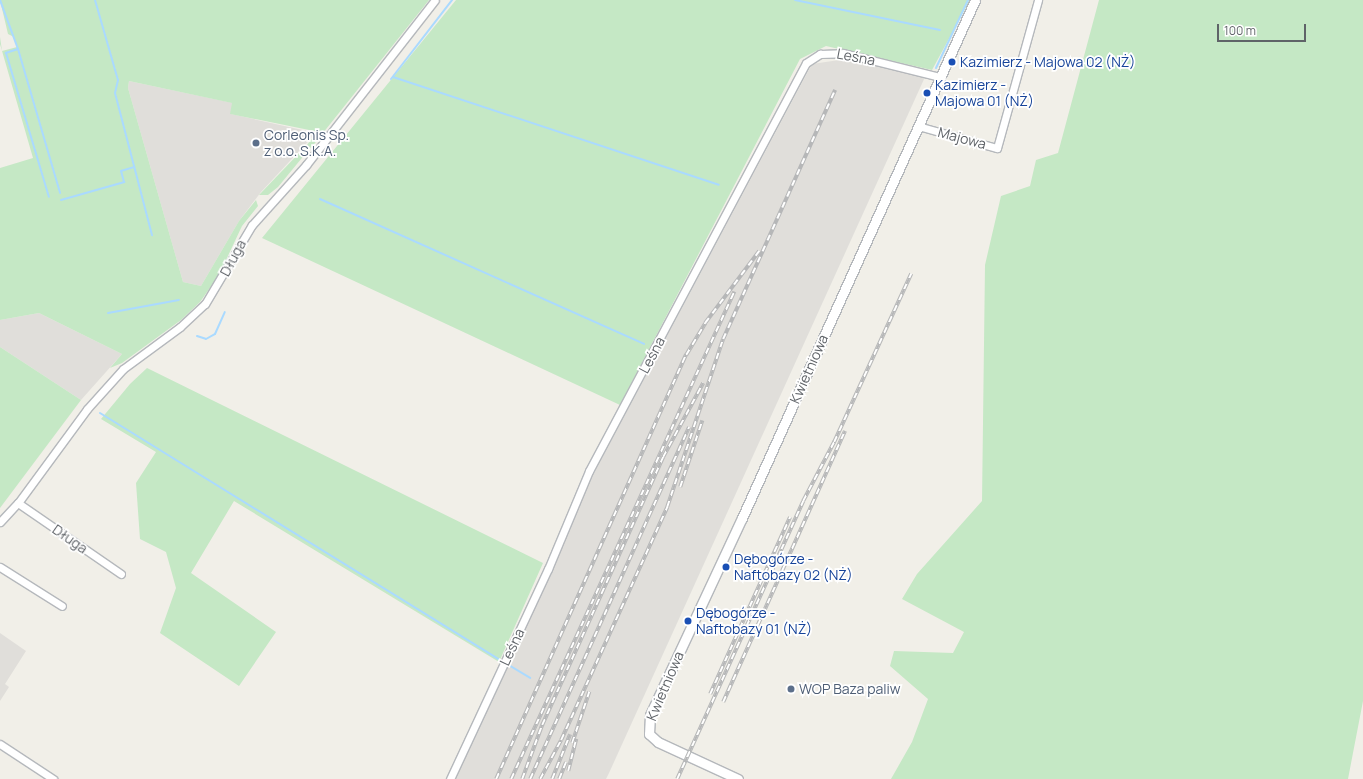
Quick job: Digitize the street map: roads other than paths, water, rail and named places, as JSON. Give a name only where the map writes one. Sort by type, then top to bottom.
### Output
[{"type":"street","name":"Długa","points":[[0,522],[18,503],[87,409],[123,369],[180,327],[205,304],[252,225],[306,165],[435,0]]},
{"type":"street","name":"Kwietniowa","points":[[728,777],[658,742],[652,737],[648,730],[651,712],[746,511],[975,0]]},
{"type":"street","name":"Majowa","points":[[918,126],[997,148],[1038,0]]},
{"type":"street","name":"Leśna","points":[[450,779],[548,569],[590,471],[804,67],[820,54],[843,53],[940,77]]},
{"type":"street","name":"Długa","points":[[18,503],[121,574]]},
{"type":"street","points":[[0,566],[62,606]]},
{"type":"street","points":[[0,744],[53,779]]},
{"type":"street","points":[[728,777],[738,779]]},
{"type":"waterway","points":[[0,0],[18,49],[6,53],[49,197]]},
{"type":"waterway","points":[[95,0],[118,80],[115,93],[152,235]]},
{"type":"waterway","points":[[391,79],[452,0]]},
{"type":"waterway","points":[[795,0],[940,30]]},
{"type":"waterway","points":[[936,68],[968,0]]},
{"type":"waterway","points":[[18,49],[60,193]]},
{"type":"waterway","points":[[393,77],[719,185]]},
{"type":"waterway","points":[[61,200],[124,182],[121,171],[134,167]]},
{"type":"waterway","points":[[320,199],[644,344]]},
{"type":"waterway","points":[[108,313],[179,300]]},
{"type":"waterway","points":[[197,336],[206,339],[215,334],[225,312]]},
{"type":"waterway","points":[[100,413],[499,659]]},
{"type":"waterway","points":[[507,664],[530,678]]},
{"type":"railway","points":[[540,779],[561,740],[667,507],[723,339],[835,90]]},
{"type":"railway","points":[[496,779],[686,355],[705,323],[759,251]]},
{"type":"railway","points":[[677,779],[803,501],[834,442],[911,274]]},
{"type":"railway","points":[[511,779],[734,292]]},
{"type":"railway","points":[[522,779],[542,725],[663,457],[703,383]]},
{"type":"railway","points":[[680,487],[702,421]]},
{"type":"railway","points":[[530,779],[689,427]]},
{"type":"railway","points":[[723,702],[845,431]]},
{"type":"railway","points":[[710,694],[790,517]]},
{"type":"railway","points":[[572,743],[589,692]]},
{"type":"railway","points":[[552,779],[570,734]]},
{"type":"railway","points":[[568,771],[576,739]]},
{"type":"railway","points":[[559,779],[566,762]]},
{"type":"place","name":"Kazimierz - Majowa 02 (NŻ)","points":[[952,62]]},
{"type":"place","name":"Kazimierz - Majowa 01 (NŻ)","points":[[927,93]]},
{"type":"place","name":"Corleonis Sp. z o.o. S.K.A.","points":[[256,143]]},
{"type":"place","name":"Dębogórze - Naftobazy 02 (NŻ)","points":[[726,567]]},
{"type":"place","name":"Dębogórze - Naftobazy 01 (NŻ)","points":[[688,621]]},
{"type":"place","name":"WOP Baza paliw","points":[[791,689]]}]
